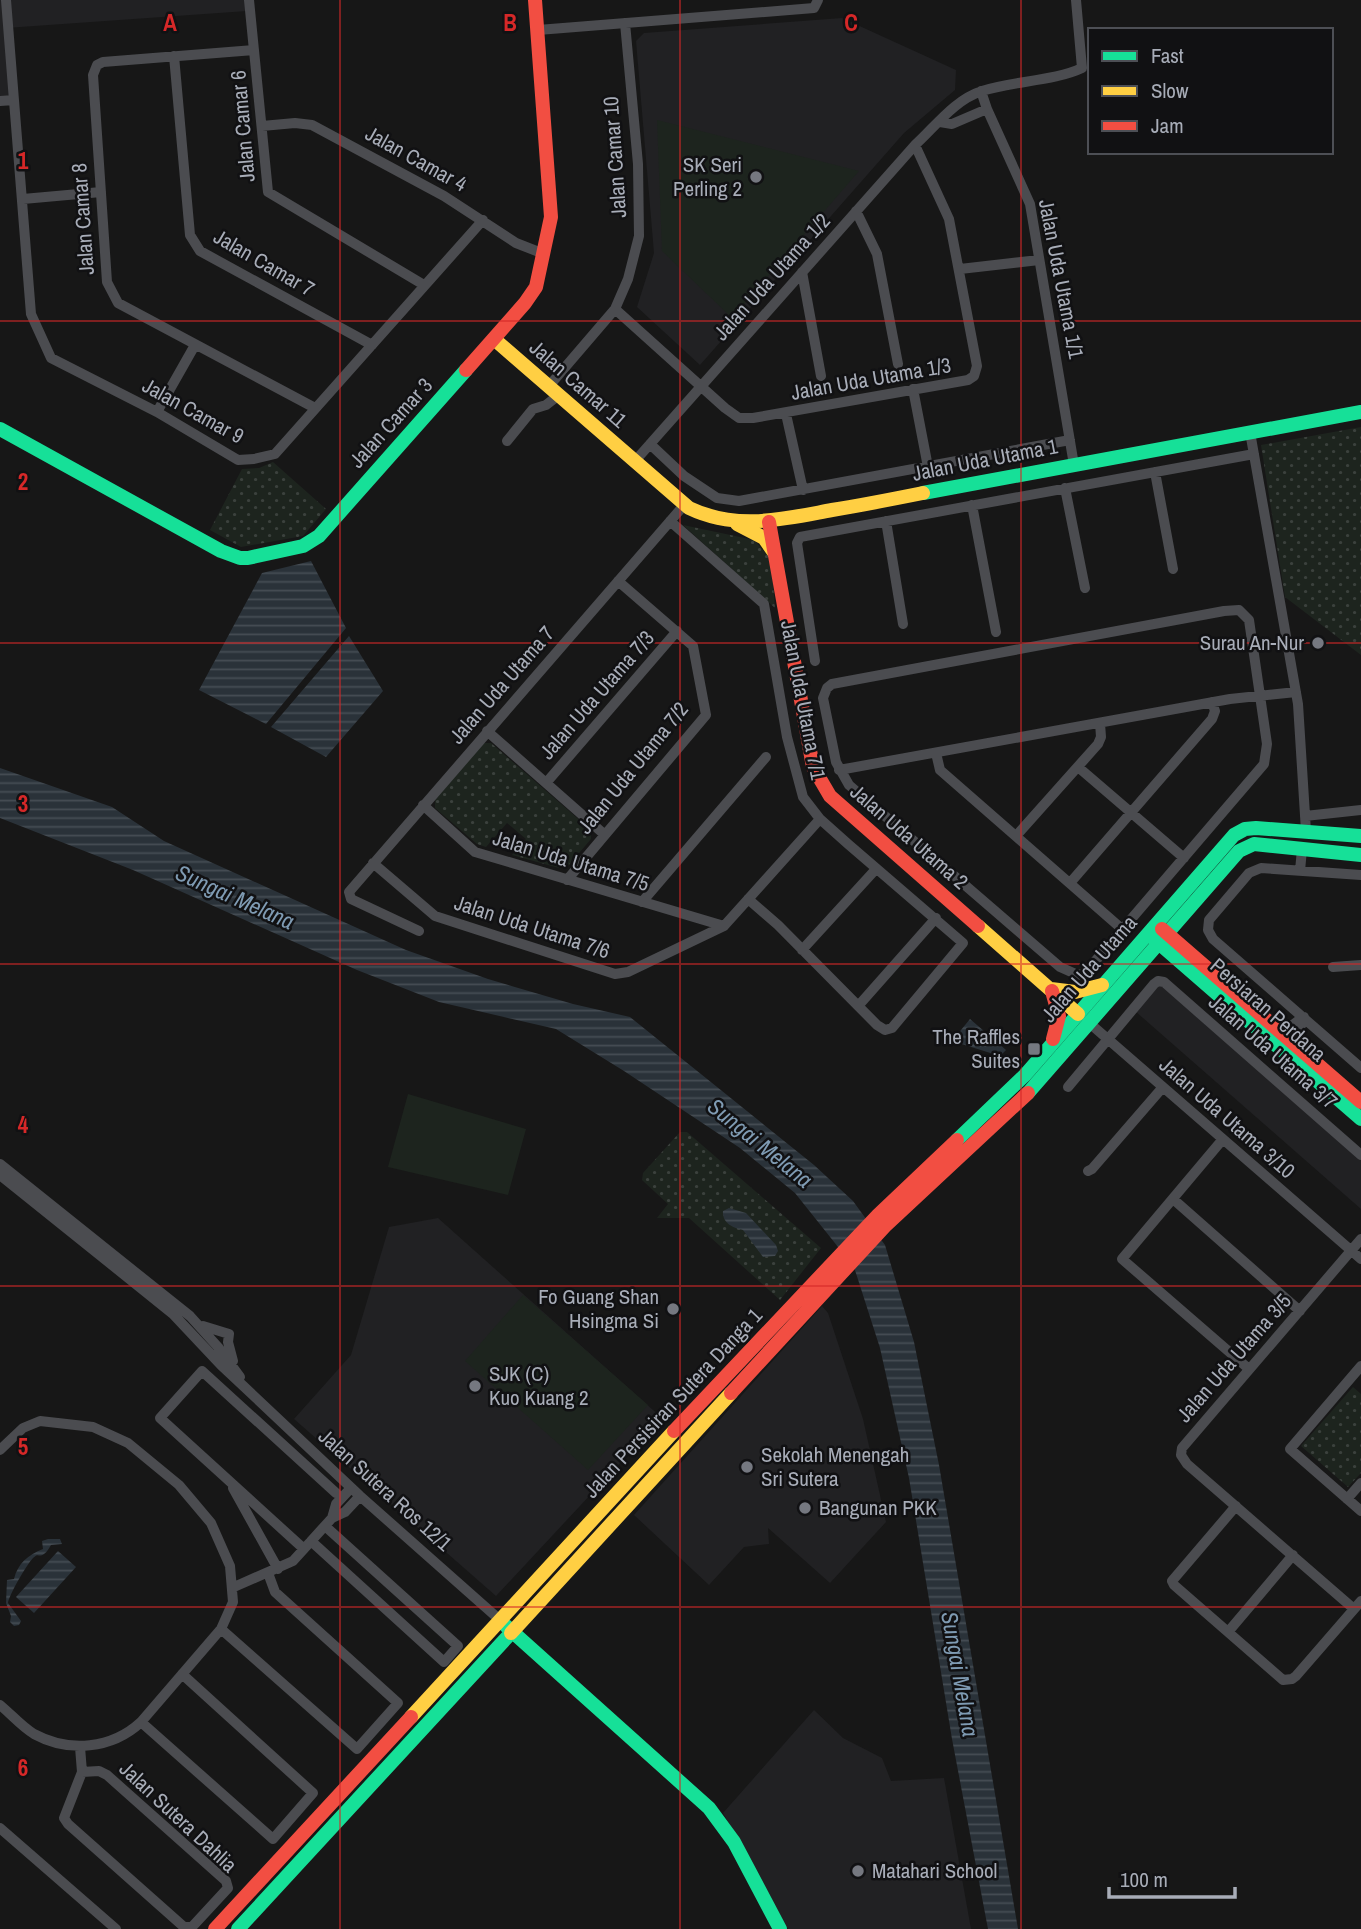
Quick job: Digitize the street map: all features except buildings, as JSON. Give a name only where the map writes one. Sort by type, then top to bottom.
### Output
[{"type":"main road","name":"Jalan Camar 3","points":[[0,429],[222,551],[240,558],[303,547],[319,536],[531,295],[544,254],[551,217],[536,0]]},
{"type":"main road","name":"Jalan Camar 11","points":[[494,339],[635,461]]},
{"type":"main road","name":"Jalan Uda Utama 1","points":[[635,461],[685,504],[709,517],[736,523],[769,522],[1361,412]]},
{"type":"main road","points":[[774,552],[781,529],[799,516]]},
{"type":"main road","name":"Jalan Uda Utama 2","points":[[769,522],[813,767],[830,796],[1084,1018]]},
{"type":"main road","points":[[736,523],[764,538],[774,552]]},
{"type":"main road","name":"Jalan Uda Utama","points":[[882,1220],[1039,1083],[1084,1018],[1102,985],[1234,835],[1245,829],[1256,828],[1361,836]]},
{"type":"main road","name":"Jalan Uda Utama","points":[[882,1220],[1025,1075],[1050,1046],[1142,963],[1239,851],[1254,844],[1361,855]]},
{"type":"main road","points":[[1142,963],[1153,957],[1179,952],[1186,913]]},
{"type":"main road","name":"Persiaran Perdana","points":[[1152,928],[1179,952],[1240,997],[1361,1102]]},
{"type":"main road","name":"Persiaran Perdana","points":[[1179,952],[1361,1119]]},
{"type":"main road","points":[[1050,1046],[1059,1016],[1051,989],[1075,992],[1102,985]]},
{"type":"main road","name":"Jalan Persisiran Sutera Danga 1","points":[[238,1929],[512,1632],[882,1220]]},
{"type":"main road","name":"Jalan Persisiran Sutera Danga 1","points":[[215,1929],[639,1469],[842,1264]]},
{"type":"main road","points":[[500,1620],[709,1808],[734,1842],[780,1929]]},
{"type":"street","points":[[0,101],[15,100],[6,0]]},
{"type":"street","name":"Jalan Camar 6","points":[[249,0],[268,192],[424,285]]},
{"type":"street","points":[[538,30],[814,8],[818,0]]},
{"type":"street","points":[[981,91],[1082,68],[1076,0]]},
{"type":"street","name":"Jalan Camar 10","points":[[507,441],[533,409],[546,405],[615,309],[628,279],[639,236],[640,213],[625,23]]},
{"type":"street","name":"Jalan Camar 8","points":[[254,50],[103,62],[97,65],[93,75],[107,282],[118,303],[315,408]]},
{"type":"street","name":"Jalan Camar 7","points":[[174,56],[190,235],[200,251],[372,345]]},
{"type":"street","name":"Jalan Uda Utama 1/1","points":[[981,91],[1030,204],[1074,465]]},
{"type":"street","name":"Jalan Uda Utama 1/2","points":[[635,461],[915,145],[944,115],[981,91]]},
{"type":"street","name":"Jalan Camar 9","points":[[15,100],[31,314],[51,358],[157,412],[237,460],[275,454],[482,220]]},
{"type":"street","points":[[940,122],[952,124],[987,109]]},
{"type":"street","name":"Jalan Camar 4","points":[[262,126],[295,123],[312,125],[444,196],[516,243],[544,254]]},
{"type":"street","name":"Jalan Uda Utama 1/3","points":[[615,309],[739,418],[786,414],[962,382],[974,376],[976,372],[960,269],[949,219],[915,145]]},
{"type":"street","points":[[23,198],[101,192]]},
{"type":"street","points":[[856,211],[877,254],[898,364]]},
{"type":"street","points":[[960,269],[1039,260]]},
{"type":"street","points":[[802,272],[821,376]]},
{"type":"street","points":[[157,412],[195,345]]},
{"type":"street","points":[[913,389],[928,467]]},
{"type":"street","points":[[786,414],[803,490]]},
{"type":"street","points":[[1250,432],[1298,704],[1306,831]]},
{"type":"street","points":[[650,444],[684,476],[717,498],[748,501],[1070,440]]},
{"type":"street","points":[[815,661],[797,543],[800,537],[1254,454]]},
{"type":"street","points":[[1155,472],[1173,569]]},
{"type":"street","points":[[1065,488],[1086,588]]},
{"type":"street","name":"Jalan Uda Utama 7","points":[[419,931],[351,899],[349,892],[685,504]]},
{"type":"street","points":[[972,505],[996,632]]},
{"type":"street","name":"Jalan Uda Utama 7/1","points":[[670,521],[764,604],[787,737],[803,797],[820,819],[963,943],[892,1028],[885,1030],[877,1026],[859,1005]]},
{"type":"street","points":[[886,521],[903,624]]},
{"type":"street","name":"Jalan Uda Utama 7/2","points":[[567,880],[706,715],[693,646],[618,580]]},
{"type":"street","points":[[1239,610],[1246,614],[1249,620],[1267,744],[1264,764],[1085,973],[1078,975],[1069,972],[849,785],[839,770],[823,698],[832,684],[1224,611],[1239,610]]},
{"type":"street","name":"Jalan Uda Utama 7/3","points":[[546,783],[677,631]]},
{"type":"street","points":[[839,770],[1212,702],[1296,692]]},
{"type":"street","points":[[1070,883],[1212,719],[1212,702]]},
{"type":"street","points":[[1016,836],[1101,737],[1100,723]]},
{"type":"street","points":[[487,731],[605,835]]},
{"type":"street","points":[[936,753],[940,770],[1122,929]]},
{"type":"street","points":[[642,902],[766,757]]},
{"type":"street","points":[[1078,767],[1184,858]]},
{"type":"street","name":"Jalan Uda Utama 7/5","points":[[423,805],[475,852],[724,926]]},
{"type":"street","points":[[1305,816],[1361,810]]},
{"type":"street","points":[[724,926],[820,819]]},
{"type":"street","points":[[1300,872],[1302,849]]},
{"type":"street","name":"Jalan Uda Utama 7/6","points":[[373,863],[435,916],[615,974],[628,972],[724,926]]},
{"type":"street","points":[[1361,875],[1261,868],[1250,873],[1209,920],[1208,930],[1213,939],[1361,1068]]},
{"type":"street","points":[[802,950],[876,869]]},
{"type":"street","points":[[748,900],[859,1005],[936,918]]},
{"type":"street","points":[[1334,967],[1361,965]]},
{"type":"street","name":"Jalan Uda Utama 3/7","points":[[1107,1039],[1158,981],[1164,982],[1361,1155]]},
{"type":"street","points":[[1240,997],[1259,1006],[1285,1027],[1304,1017]]},
{"type":"street","points":[[1304,1017],[1298,1040],[1332,1070],[1338,1082]]},
{"type":"street","name":"Jalan Uda Utama 3/10","points":[[1084,1018],[1361,1259]]},
{"type":"street","points":[[1068,1087],[1107,1039]]},
{"type":"street","points":[[1088,1171],[1093,1169],[1163,1087]]},
{"type":"street","points":[[1223,1139],[1122,1259],[1249,1369]]},
{"type":"street","points":[[0,1164],[214,1351]]},
{"type":"street","points":[[0,1175],[199,1325],[229,1334],[228,1342],[236,1370]]},
{"type":"street","points":[[1173,1199],[1300,1311]]},
{"type":"street","name":"Jalan Uda Utama 3/5","points":[[1358,1605],[1293,1555],[1187,1464],[1181,1455],[1182,1448],[1361,1239]]},
{"type":"street","points":[[199,1325],[214,1351]]},
{"type":"street","name":"Jalan Sutera Ros 12/1","points":[[214,1351],[236,1370],[245,1387]]},
{"type":"street","name":"Jalan Sutera Ros 12/1","points":[[214,1351],[245,1387],[351,1488],[500,1620]]},
{"type":"street","points":[[1361,1366],[1290,1449],[1361,1511]]},
{"type":"street","name":"Jalan Sutera Ros 12/1","points":[[230,1482],[160,1418],[202,1371],[335,1493]]},
{"type":"street","points":[[0,1450],[23,1428],[40,1421],[93,1427],[128,1443],[179,1485],[211,1523],[230,1566],[234,1587],[233,1602],[221,1629],[129,1733],[113,1741],[79,1747],[58,1744],[33,1733],[0,1705]]},
{"type":"street","points":[[230,1482],[444,1661],[458,1646],[328,1522]]},
{"type":"street","points":[[221,1629],[357,1749],[398,1703],[275,1592],[273,1571],[230,1482]]},
{"type":"street","points":[[1347,1499],[1361,1483]]},
{"type":"street","points":[[328,1522],[336,1504],[351,1488]]},
{"type":"street","points":[[234,1587],[293,1561],[328,1522],[345,1512],[360,1496]]},
{"type":"street","points":[[1236,1506],[1172,1581],[1283,1680],[1292,1679],[1358,1605]]},
{"type":"street","points":[[1228,1632],[1293,1555]]},
{"type":"street","points":[[141,1722],[273,1839],[313,1793],[182,1674]]},
{"type":"street","points":[[79,1747],[82,1772]]},
{"type":"street","name":"Jalan Sutera Dahlia","points":[[99,1771],[107,1775],[226,1881],[228,1888],[192,1927],[184,1927],[68,1824],[64,1818],[82,1772],[99,1771]]},
{"type":"street","points":[[0,1828],[116,1929]]},
{"type":"shaded area","points":[[0,0],[246,0],[247,11],[6,28],[11,97],[0,98]]},
{"type":"shaded area","name":"SK Seri Perling 2","points":[[842,18],[956,70],[955,90],[904,133],[700,365],[637,307],[654,253],[636,41],[644,33]]},
{"type":"shaded area","points":[[657,120],[859,171],[732,318],[662,251]]},
{"type":"shaded area","points":[[1361,427],[1361,655],[1285,597],[1261,445]]},
{"type":"shaded area","points":[[273,462],[326,509],[303,536],[241,547],[210,530],[242,469],[259,468]]},
{"type":"shaded area","points":[[683,525],[754,540],[771,559],[775,608]]},
{"type":"shaded area","points":[[484,743],[491,743],[591,830],[591,839],[568,866],[559,868],[512,855],[526,839],[507,823],[486,847],[477,844],[435,808],[435,800]]},
{"type":"shaded area","points":[[1159,984],[1361,1158],[1361,1209],[1135,1011]]},
{"type":"shaded area","points":[[408,1094],[526,1129],[508,1195],[388,1167]]},
{"type":"shaded area","points":[[680,1132],[687,1132],[821,1248],[780,1300],[689,1218],[657,1218],[668,1204],[642,1180],[643,1173]]},
{"type":"shaded area","name":"SJK (C) Kuo Kuang 2","points":[[438,1218],[662,1418],[496,1596],[294,1419],[351,1355],[389,1227]]},
{"type":"shaded area","points":[[523,1295],[648,1405],[588,1470],[465,1361]]},
{"type":"shaded area","name":"Sekolah Menengah Sri Sutera","points":[[822,1306],[828,1313],[863,1419],[886,1522],[830,1583],[768,1528],[769,1544],[744,1547],[709,1585],[634,1515]]},
{"type":"shaded area","points":[[1353,1387],[1361,1394],[1361,1473],[1348,1487],[1301,1446]]},
{"type":"shaded area","name":"Matahari School","points":[[814,1710],[843,1738],[882,1758],[891,1781],[944,1778],[971,1929],[788,1929],[723,1813]]},
{"type":"water","points":[[311,561],[346,628],[266,724],[199,690],[262,573]]},
{"type":"water","points":[[349,636],[383,691],[326,757],[271,727]]},
{"type":"water","name":"Sungai Melana","points":[[0,768],[112,807],[164,841],[406,950],[488,979],[573,1004],[630,1017],[814,1165],[853,1201],[885,1245],[914,1342],[939,1465],[1018,1929],[988,1929],[952,1739],[909,1478],[880,1348],[854,1267],[795,1193],[740,1148],[556,1029],[439,1002],[357,970],[133,870],[0,818]]},
{"type":"water","points":[[970,1019],[1006,1050],[1000,1056],[952,1041]]},
{"type":"water","points":[[729,1208],[746,1213],[776,1245],[778,1251],[775,1256],[763,1257],[743,1230],[726,1222],[723,1211]]},
{"type":"water","points":[[60,1539],[62,1544],[51,1545],[44,1554],[35,1556],[11,1593],[8,1603],[21,1621],[14,1626],[10,1622],[11,1616],[6,1603],[7,1580],[14,1579],[21,1564],[43,1549],[42,1541]]},
{"type":"water","points":[[58,1551],[76,1567],[34,1613],[16,1597]]},
{"type":"traffic: fast","points":[[0,429],[221,551],[248,558],[303,546],[319,536],[466,370]]},
{"type":"traffic: fast","points":[[923,493],[1361,412]]},
{"type":"traffic: fast","points":[[957,1140],[1025,1075],[1234,835],[1245,829],[1256,828],[1361,836]]},
{"type":"traffic: fast","points":[[1028,1093],[1239,851],[1254,844],[1361,855]]},
{"type":"traffic: fast","points":[[1154,939],[1361,1119]]},
{"type":"traffic: fast","points":[[506,1626],[709,1808],[734,1842],[780,1929]]},
{"type":"traffic: fast","points":[[238,1929],[511,1633]]},
{"type":"traffic: slow","points":[[494,339],[689,508],[707,515],[760,521],[923,493]]},
{"type":"traffic: slow","points":[[737,524],[764,538],[773,551]]},
{"type":"traffic: slow","points":[[978,926],[1078,1014]]},
{"type":"traffic: slow","points":[[1051,989],[1075,992],[1102,985]]},
{"type":"traffic: slow","points":[[511,1633],[731,1393]]},
{"type":"traffic: slow","points":[[411,1717],[674,1431]]},
{"type":"traffic: jam","points":[[466,370],[536,287],[551,217],[535,0]]},
{"type":"traffic: jam","points":[[769,522],[813,767],[830,796],[978,926]]},
{"type":"traffic: jam","points":[[1162,929],[1361,1102]]},
{"type":"traffic: jam","points":[[1052,991],[1059,1016],[1053,1039]]},
{"type":"traffic: jam","points":[[731,1393],[886,1225],[1028,1093]]},
{"type":"traffic: jam","points":[[674,1431],[878,1215],[957,1140]]},
{"type":"traffic: jam","points":[[215,1929],[411,1717]]},
{"type":"place","name":"SK Seri Perling 2","points":[[756,177]]},
{"type":"place","name":"Surau An-Nur","points":[[1318,643]]},
{"type":"place","name":"The Raffles Suites","points":[[1034,1049]]},
{"type":"place","name":"Fo Guang Shan Hsingma Si","points":[[673,1309]]},
{"type":"place","name":"SJK (C) Kuo Kuang 2","points":[[475,1386]]},
{"type":"place","name":"Sekolah Menengah Sri Sutera","points":[[747,1467]]},
{"type":"place","name":"Bangunan PKK","points":[[805,1508]]},
{"type":"place","name":"Matahari School","points":[[858,1871]]}]
